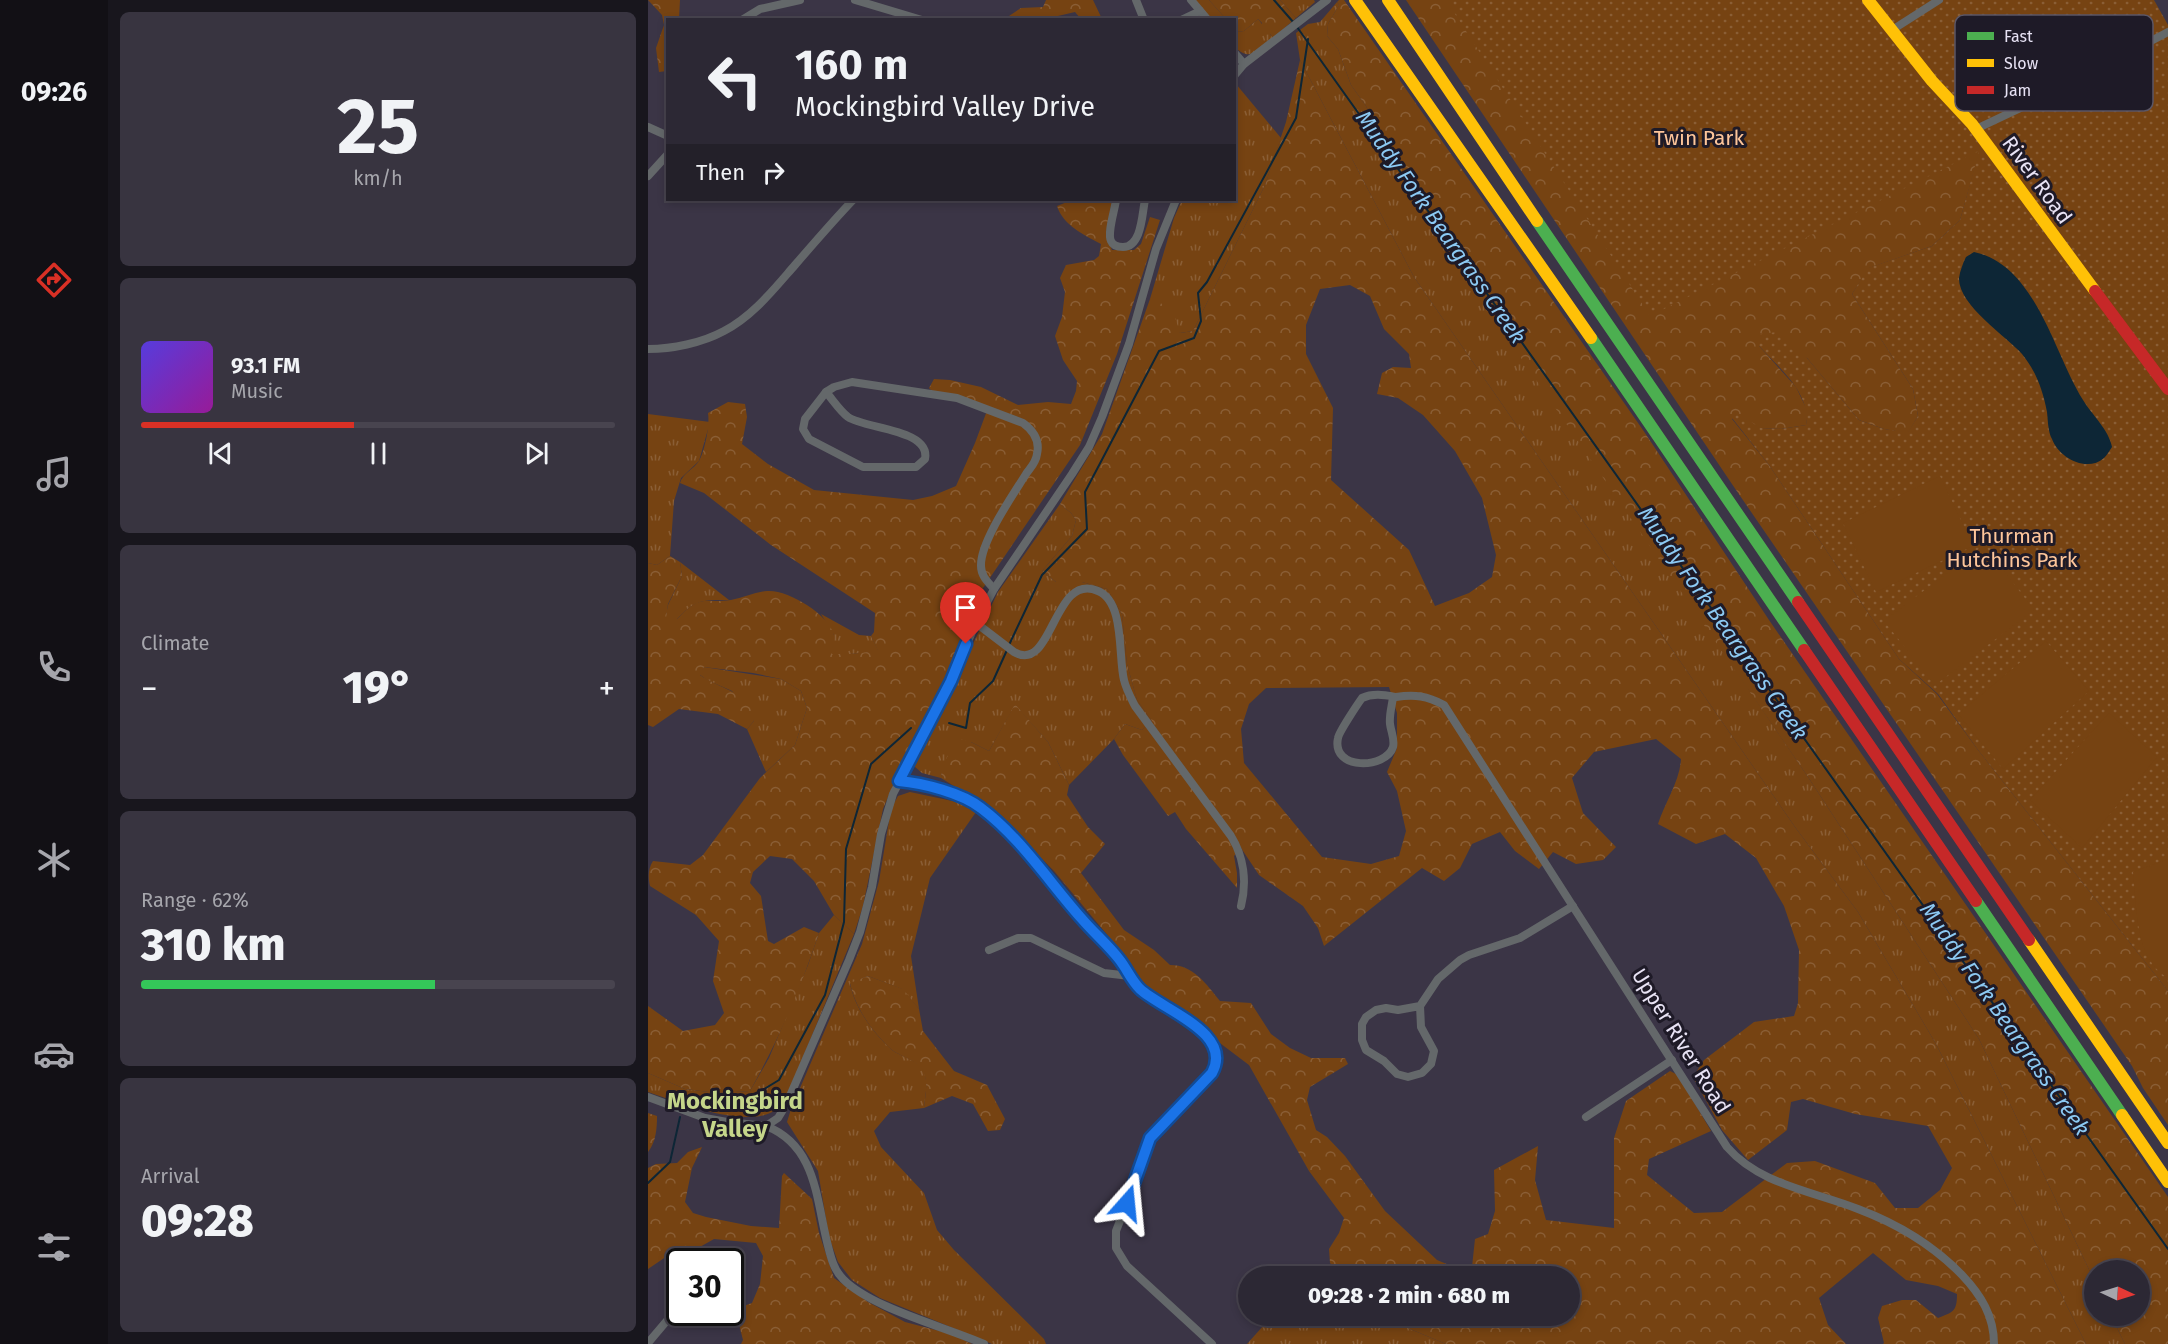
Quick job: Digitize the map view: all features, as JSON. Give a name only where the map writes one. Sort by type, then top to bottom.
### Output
[{"type":"main road","points":[[1355,0],[1577,318],[2168,1182]]},
{"type":"main road","name":"River Road","points":[[1868,0],[1932,81],[1955,106]]},
{"type":"main road","points":[[1389,2],[2168,1143]]},
{"type":"main road","name":"River Road","points":[[1960,111],[1976,129],[2168,389]]},
{"type":"street","points":[[745,18],[760,9],[800,0]]},
{"type":"street","points":[[855,0],[915,18]]},
{"type":"street","points":[[1136,0],[1142,18]]},
{"type":"street","points":[[1191,0],[1206,18]]},
{"type":"street","points":[[1236,74],[1244,64],[1327,0]]},
{"type":"street","points":[[1892,30],[1939,0]]},
{"type":"street","points":[[1185,18],[1200,11]]},
{"type":"street","points":[[2153,40],[2168,32]]},
{"type":"street","points":[[1236,54],[1244,64]]},
{"type":"street","points":[[1976,129],[2014,111]]},
{"type":"street","points":[[648,127],[666,135]]},
{"type":"street","points":[[648,176],[666,156]]},
{"type":"street","points":[[648,349],[692,343],[723,332],[734,325],[769,294],[852,201]]},
{"type":"street","points":[[1116,201],[1110,234],[1111,242],[1123,247],[1129,246],[1137,238],[1145,201]]},
{"type":"street","points":[[766,1126],[778,1118],[793,1093],[849,960],[866,912],[886,813],[899,781],[951,681],[976,623],[994,589],[1089,447],[1129,344],[1156,249],[1176,201]]},
{"type":"street","points":[[826,393],[847,417],[859,423],[911,436],[926,450],[925,459],[916,467],[863,466],[809,439],[803,429],[805,419],[826,393],[834,387],[852,382],[957,399],[1029,427],[1038,445],[1036,460],[991,532],[980,565],[983,578],[994,589]]},
{"type":"street","points":[[976,623],[1009,649],[1026,657],[1039,648],[1070,596],[1076,591],[1089,588],[1106,594],[1117,617],[1124,683],[1135,706],[1231,836],[1240,852],[1243,877],[1241,906]]},
{"type":"street","name":"Upper River Road","points":[[1394,697],[1390,723],[1394,740],[1389,754],[1383,759],[1364,763],[1348,761],[1338,748],[1338,737],[1362,699],[1367,696],[1413,695],[1429,697],[1444,705],[1717,1131],[1743,1164],[1765,1177],[1893,1223],[1937,1251],[1968,1281],[1984,1302],[1993,1328],[1994,1344]]},
{"type":"street","points":[[899,781],[957,794],[973,802],[994,819],[1049,878],[1081,919],[1120,960],[1130,976],[1152,998],[1205,1033],[1212,1041],[1217,1057],[1212,1073],[1156,1130],[1147,1143],[1117,1226],[1115,1245],[1127,1266],[1212,1344]]},
{"type":"street","points":[[1420,1006],[1398,1010],[1379,1008],[1366,1017],[1361,1030],[1366,1050],[1384,1061],[1397,1074],[1408,1077],[1422,1073],[1431,1064],[1434,1051],[1421,1027],[1420,1006],[1438,979],[1469,955],[1523,937],[1573,906]]},
{"type":"street","points":[[989,950],[1018,938],[1031,938],[1104,973],[1130,976]]},
{"type":"street","points":[[1586,1117],[1672,1060]]},
{"type":"street","points":[[648,1097],[705,1118],[766,1126],[778,1131],[796,1146],[810,1170],[832,1262],[838,1273],[849,1284],[872,1299],[984,1344]]},
{"type":"street","points":[[648,1343],[666,1322]]},
{"type":"green space","points":[[648,0],[680,0],[679,18],[666,18],[666,71],[659,72],[656,48],[664,25],[662,15]]},
{"type":"green space","points":[[1046,0],[1093,0],[1102,18],[1080,18],[1075,12],[1049,18],[1010,18],[1009,16],[1021,8],[1043,7]]},
{"type":"green space","points":[[1194,0],[1209,0],[1225,18],[1210,18]]},
{"type":"green space","points":[[1209,0],[1280,0],[1296,18],[1273,38],[1270,34],[1261,35],[1262,23],[1258,19],[1244,31],[1236,32],[1236,18],[1225,18]]},
{"type":"green space","points":[[1280,0],[1314,0],[1315,2],[1296,18]]},
{"type":"green space","points":[[1344,0],[1645,433],[1769,620],[2168,1197],[2168,1344],[2125,1344],[2116,1326],[2150,1326],[2150,1260],[2084,1260],[1979,1039],[1808,777],[1417,206],[1391,161],[1366,106],[1351,85],[1338,49],[1327,36],[1328,24],[1339,5],[1337,2]]},
{"type":"green space","name":"Twin Park","points":[[1406,0],[1859,0],[1980,150],[1960,220],[1932,246],[1869,268],[1852,294],[1913,389],[1918,416],[1908,433],[1884,429],[1859,420],[1807,358],[1759,346],[1796,387],[1808,412],[1806,425],[1781,429],[1760,428],[1737,414],[1732,419],[1769,465],[1899,659],[1937,694],[1978,750],[2168,991],[2168,1125],[2143,1088],[2132,1066],[1734,487]]},
{"type":"green space","points":[[1446,0],[2154,0],[2168,25],[2168,991],[1978,750],[1938,694],[1899,659],[1769,465],[1732,418],[1737,413],[1761,428],[1781,429],[1806,425],[1804,402],[1799,392],[1784,372],[1759,346],[1759,334],[1778,332],[1807,358],[1859,420],[1884,429],[1908,432],[1918,416],[1913,389],[1852,294],[1868,268],[1932,246],[1960,220],[1979,151],[1650,316]]},
{"type":"green space","points":[[1337,2],[1339,5],[1328,24],[1327,36],[1338,49],[1351,85],[1366,106],[1391,161],[1808,777],[1979,1039],[2084,1260],[2084,1326],[2116,1326],[2125,1344],[2086,1344],[1936,1044],[1858,912],[1795,827],[1414,277],[1300,60],[1296,33],[1308,24],[1320,22]]},
{"type":"green space","points":[[1258,19],[1273,38],[1255,53],[1245,54],[1236,48],[1236,32],[1244,31]]},
{"type":"green space","points":[[1300,60],[1414,277],[1795,827],[1858,912],[1936,1044],[2086,1344],[1883,1344],[1878,1318],[1882,1306],[1902,1300],[1916,1300],[1938,1318],[1955,1308],[1957,1294],[1938,1286],[1906,1280],[1873,1253],[1819,1298],[1828,1325],[1846,1344],[1446,1344],[1403,1326],[1580,1326],[1580,1266],[1472,1266],[1475,1239],[1488,1234],[1495,1211],[1494,1170],[1538,1146],[1535,1180],[1546,1220],[1614,1228],[1614,1138],[1626,1101],[1670,1071],[1678,1075],[1711,1131],[1649,1159],[1647,1175],[1694,1213],[1722,1212],[1787,1163],[1815,1161],[1875,1183],[1895,1208],[1918,1208],[1940,1190],[1952,1168],[1928,1126],[1855,1114],[1803,1099],[1791,1102],[1787,1130],[1748,1160],[1722,1130],[1693,1077],[1704,1060],[1754,1022],[1794,1016],[1798,1003],[1799,950],[1784,906],[1756,858],[1725,834],[1696,844],[1658,824],[1675,783],[1681,759],[1656,739],[1594,752],[1572,778],[1583,813],[1616,847],[1603,860],[1576,864],[1553,852],[1539,869],[1515,851],[1500,832],[1472,844],[1460,868],[1444,881],[1422,868],[1324,946],[1318,928],[1303,906],[1259,875],[1241,848],[1234,856],[1237,888],[1186,829],[1175,812],[1168,816],[1123,755],[1114,739],[1125,724],[1142,730],[1152,721],[1137,700],[1127,664],[1122,614],[1107,589],[1082,582],[1056,582],[1042,571],[1072,536],[1076,520],[1060,504],[1102,434],[1150,299],[1172,308],[1180,333],[1193,331],[1265,185],[1286,122]],"holes":[[[1350,285],[1370,296],[1384,329],[1409,354],[1411,368],[1393,367],[1382,373],[1377,394],[1398,398],[1423,415],[1455,451],[1482,498],[1496,555],[1492,577],[1469,593],[1435,606],[1409,550],[1331,480],[1333,408],[1306,354],[1306,325],[1320,289]],[[1389,687],[1397,713],[1397,748],[1387,772],[1397,791],[1406,831],[1399,856],[1371,864],[1322,857],[1244,763],[1241,729],[1249,704],[1266,688]]]},
{"type":"green space","points":[[1236,84],[1281,138],[1265,185],[1193,331],[1180,333],[1150,299],[1174,218],[1182,201],[1236,201]]},
{"type":"green space","points":[[1070,201],[1112,201],[1106,235],[1112,250],[1134,250],[1141,244],[1150,217],[1160,220],[1117,354],[1080,445],[983,588],[974,608],[973,618],[929,713],[904,759],[883,809],[863,906],[854,934],[834,915],[814,881],[792,859],[770,856],[753,872],[750,883],[761,896],[768,941],[774,944],[804,927],[819,933],[788,1014],[750,1091],[717,1093],[685,1089],[648,1073],[648,1006],[683,1031],[715,1025],[724,1013],[713,981],[719,941],[696,915],[650,886],[651,864],[653,861],[690,865],[703,855],[760,778],[795,745],[807,708],[801,691],[781,679],[704,667],[700,675],[733,692],[750,706],[754,721],[747,729],[718,714],[679,709],[653,727],[648,725],[648,563],[657,565],[670,556],[680,562],[682,576],[668,604],[666,619],[677,619],[685,611],[702,601],[731,600],[775,591],[806,604],[824,619],[834,635],[832,654],[878,651],[871,636],[874,632],[875,613],[771,545],[704,493],[680,483],[701,457],[708,430],[708,413],[728,402],[745,404],[747,417],[742,444],[768,464],[814,490],[913,500],[932,496],[956,486],[988,408],[934,393],[929,388],[934,379],[981,387],[1018,405],[1048,402],[1071,404],[1076,391],[1077,381],[1063,360],[1055,336],[1062,317],[1065,292],[1060,278],[1066,265],[1094,260],[1099,256],[1101,244],[1069,224],[1057,206]]},
{"type":"green space","points":[[648,414],[710,422],[699,461],[681,478],[674,501],[670,556],[657,565],[648,563]]},
{"type":"green space","points":[[1940,476],[1973,546],[1876,592],[1843,523]]},
{"type":"green space","points":[[1060,504],[1076,520],[1072,536],[1042,571],[1056,582],[1082,582],[1107,589],[1122,614],[1127,664],[1137,700],[1152,721],[1142,730],[1125,724],[1114,739],[1069,785],[1048,742],[1015,705],[989,751],[971,742],[943,767],[941,778],[922,773],[914,766],[998,592]]},
{"type":"green space","points":[[1984,545],[2034,610],[1935,685],[1884,621]]},
{"type":"green space","points":[[680,562],[729,600],[700,602],[677,619],[665,620],[668,605],[682,576]]},
{"type":"green space","points":[[821,614],[859,635],[871,636],[879,652],[831,654],[834,635]]},
{"type":"green space","points":[[2046,641],[2089,691],[2003,769],[1958,714]]},
{"type":"green space","points":[[704,667],[781,679],[801,691],[807,708],[795,745],[766,772],[747,729],[754,721],[732,691],[699,674]]},
{"type":"green space","points":[[1015,704],[1048,742],[1069,785],[1067,795],[1088,827],[1105,844],[1081,873],[1124,930],[1154,950],[1170,965],[1193,972],[1220,1001],[1251,1003],[1271,1034],[1290,1048],[1311,1058],[1345,1058],[1348,1064],[1310,1087],[1307,1100],[1316,1130],[1327,1137],[1345,1156],[1385,1211],[1437,1260],[1451,1266],[1333,1266],[1330,1263],[1329,1249],[1339,1233],[1344,1218],[1309,1171],[1249,1065],[1147,988],[1124,955],[1054,871],[994,811],[941,778],[942,767],[957,738],[989,751]]},
{"type":"green space","points":[[2109,713],[2157,757],[2082,848],[2030,800]]},
{"type":"green space","points":[[910,792],[957,802],[976,812],[930,878],[911,956],[919,1009],[902,989],[868,976],[850,984],[860,1011],[878,1036],[892,1050],[918,1064],[925,1076],[924,1108],[890,1112],[874,1131],[881,1147],[924,1193],[937,1230],[954,1250],[1044,1339],[1046,1344],[992,1344],[880,1298],[852,1280],[838,1262],[829,1237],[818,1171],[787,1122],[862,944],[879,881],[891,809],[898,796]]},
{"type":"green space","points":[[2168,859],[2168,978],[2157,969],[2143,945],[2139,930],[2133,872]]},
{"type":"green space","points":[[834,915],[854,934],[786,1098],[778,1108],[765,1115],[732,1116],[695,1108],[648,1092],[648,1073],[685,1089],[717,1093],[750,1091],[769,1058],[819,933]]},
{"type":"green space","points":[[868,976],[903,989],[919,1009],[923,1031],[954,1071],[987,1085],[1005,1119],[1000,1130],[988,1131],[973,1104],[952,1096],[924,1108],[926,1087],[923,1071],[917,1064],[895,1052],[885,1043],[866,1020],[856,1002],[850,983]]},
{"type":"green space","points":[[648,1113],[657,1116],[654,1139],[648,1152]]},
{"type":"green space","points":[[702,1147],[692,1168],[685,1202],[693,1213],[751,1226],[779,1228],[784,1173],[812,1199],[819,1233],[834,1278],[868,1302],[905,1322],[951,1334],[972,1344],[741,1344],[743,1340],[739,1326],[744,1326],[744,1306],[752,1303],[760,1284],[763,1256],[756,1243],[714,1239],[698,1248],[666,1248],[666,1257],[648,1269],[648,1168],[656,1164],[677,1163],[688,1152]]},
{"type":"green space","points":[[1263,1326],[1403,1326],[1446,1344],[1247,1344]]},
{"type":"water","points":[[1974,252],[1995,260],[2013,274],[2028,292],[2083,400],[2110,441],[2112,447],[2104,458],[2090,464],[2082,464],[2067,457],[2056,446],[2050,433],[2043,396],[2031,367],[2022,354],[1984,320],[1966,299],[1961,288],[1959,278],[1962,267],[1966,257]]},
{"type":"waterway","name":"Muddy Fork Beargrass Creek","points":[[1274,0],[1294,23]]},
{"type":"waterway","name":"Muddy Fork Beargrass Creek","points":[[1297,27],[2168,1249]]},
{"type":"waterway","points":[[1009,645],[1042,575],[1087,529],[1085,492],[1159,351],[1194,338],[1201,321],[1198,293],[1207,282],[1296,118],[1308,39]]},
{"type":"waterway","points":[[949,723],[966,728],[970,703],[993,681],[1007,650]]},
{"type":"waterway","points":[[687,1103],[743,1102],[779,1080],[825,995],[844,922],[846,849],[871,764],[911,728]]},
{"type":"waterway","points":[[648,1183],[670,1162],[680,1117]]},
{"type":"traffic: fast","points":[[1537,221],[1798,602]]},
{"type":"traffic: fast","points":[[1591,338],[1804,650]]},
{"type":"traffic: fast","points":[[1976,901],[2122,1115]]},
{"type":"traffic: slow","points":[[1355,0],[1591,338]]},
{"type":"traffic: slow","points":[[1388,0],[1537,221]]},
{"type":"traffic: slow","points":[[1868,0],[1932,81],[1955,106]]},
{"type":"traffic: slow","points":[[1960,111],[1972,124],[2095,291]]},
{"type":"traffic: slow","points":[[2029,940],[2168,1143]]},
{"type":"traffic: slow","points":[[2122,1115],[2168,1182]]},
{"type":"traffic: jam","points":[[2095,291],[2168,389]]},
{"type":"traffic: jam","points":[[1798,602],[2029,940]]},
{"type":"traffic: jam","points":[[1804,650],[1976,901]]},
{"type":"district","name":"Mockingbird Valley","points":[[735,1115]]},
{"type":"route","points":[[966,644],[951,681],[899,781],[957,794],[973,802],[994,819],[1034,861],[1081,919],[1120,960],[1141,990],[1205,1033],[1216,1050],[1217,1061],[1212,1073],[1156,1130],[1147,1143],[1127,1203]]},
{"type":"park label","name":"Thurman Hutchins Park","points":[[2012,548]]}]
